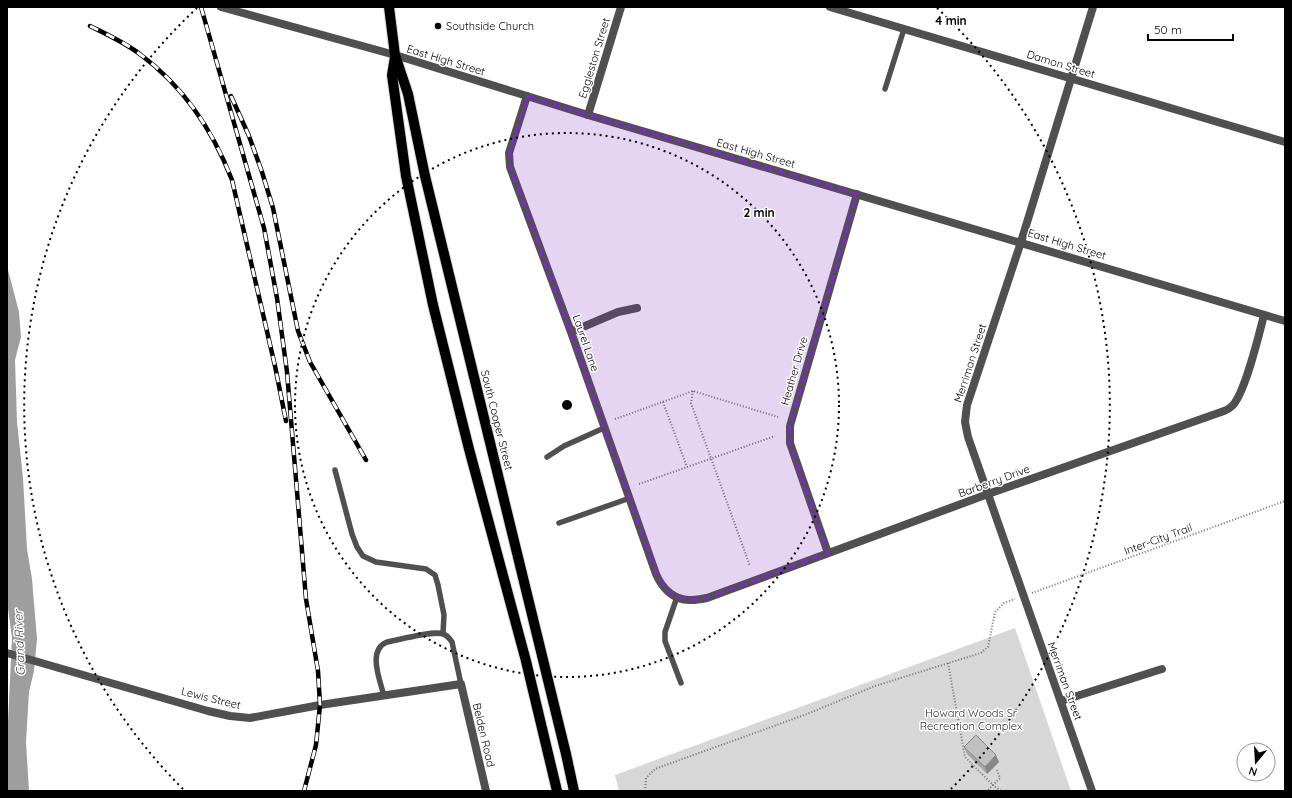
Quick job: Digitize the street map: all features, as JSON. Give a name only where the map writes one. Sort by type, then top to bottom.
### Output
[{"type":"main road","name":"South Cooper Street","points":[[389,7],[395,55],[408,94],[425,176],[574,791]]},
{"type":"main road","name":"South Cooper Street","points":[[395,55],[392,75],[406,176],[433,305],[469,449],[526,661],[557,791]]},
{"type":"street","name":"East High Street","points":[[221,7],[395,55],[588,115],[1285,321]]},
{"type":"street","name":"Eggleston Street","points":[[588,115],[621,7]]},
{"type":"street","name":"Damon Street","points":[[830,7],[1285,142]]},
{"type":"street","name":"Merriman Street","points":[[1092,791],[968,437],[965,422],[967,405],[1021,242],[1093,7]]},
{"type":"street","name":"Laurel Lane","points":[[527,96],[509,153],[510,167],[571,332],[656,574],[660,583],[674,595]]},
{"type":"street","name":"Heather Drive","points":[[828,554],[790,443],[790,426],[857,194]]},
{"type":"street","points":[[571,332],[618,312],[637,308]]},
{"type":"street","name":"Barberry Drive","points":[[674,595],[690,600],[707,598],[988,494],[1224,411],[1233,406],[1239,395],[1264,314]]},
{"type":"street","name":"Lewis Street","points":[[7,653],[230,716],[250,718],[320,704],[461,684]]},
{"type":"street","points":[[1061,701],[1162,670]]},
{"type":"street","name":"Belden Road","points":[[461,684],[486,791]]},
{"type":"lane","points":[[885,89],[904,29]]},
{"type":"lane","points":[[547,457],[564,446],[604,428]]},
{"type":"lane","points":[[335,470],[352,534],[357,547],[363,556],[376,562],[426,569],[434,575],[438,585],[444,615],[443,634]]},
{"type":"lane","points":[[559,523],[630,498]]},
{"type":"lane","points":[[674,595],[665,632],[665,641],[681,683]]},
{"type":"lane","points":[[384,696],[376,658],[378,648],[387,642],[426,634],[443,634],[452,642],[461,684]]},
{"type":"path","points":[[693,391],[691,403],[750,566]]},
{"type":"path","points":[[616,419],[693,391],[778,417]]},
{"type":"path","points":[[663,402],[687,467]]},
{"type":"path","points":[[639,484],[775,436]]},
{"type":"path","name":"Inter-City Trail","points":[[1036,591],[1285,501]]},
{"type":"path","points":[[645,791],[646,778],[655,769],[807,714],[875,686],[948,662],[981,653],[988,647],[995,612],[1004,603],[1009,601]]},
{"type":"path","points":[[948,662],[965,757],[993,786],[1001,791]]},
{"type":"path","points":[[988,791],[1000,778],[997,770]]},
{"type":"highlighted area","points":[[527,96],[857,194],[790,426],[790,443],[828,553],[707,598],[690,600],[670,594],[656,574],[510,167],[509,153]]},
{"type":"green space","name":"Howard Woods Sr Recreation Complex","points":[[1015,628],[1071,791],[619,791],[615,775]]},
{"type":"water","name":"Grand River","points":[[7,266],[19,312],[21,337],[15,360],[17,422],[23,478],[27,549],[32,579],[37,639],[34,671],[29,692],[26,742],[29,791],[7,791],[7,743],[12,638],[7,601]]},
{"type":"building","points":[[976,735],[996,755],[985,767],[964,747]]},
{"type":"railway","points":[[201,7],[264,228],[277,298],[287,372],[306,599],[318,671],[320,705],[316,745],[304,791]]},
{"type":"railway","points":[[90,26],[117,39],[141,55],[171,81],[196,111],[216,144],[232,180],[275,366],[286,421]]},
{"type":"railway","points":[[231,96],[249,136],[273,208],[298,331],[310,362],[366,460]]},
{"type":"place","name":"Southside Church","points":[[438,26]]}]
